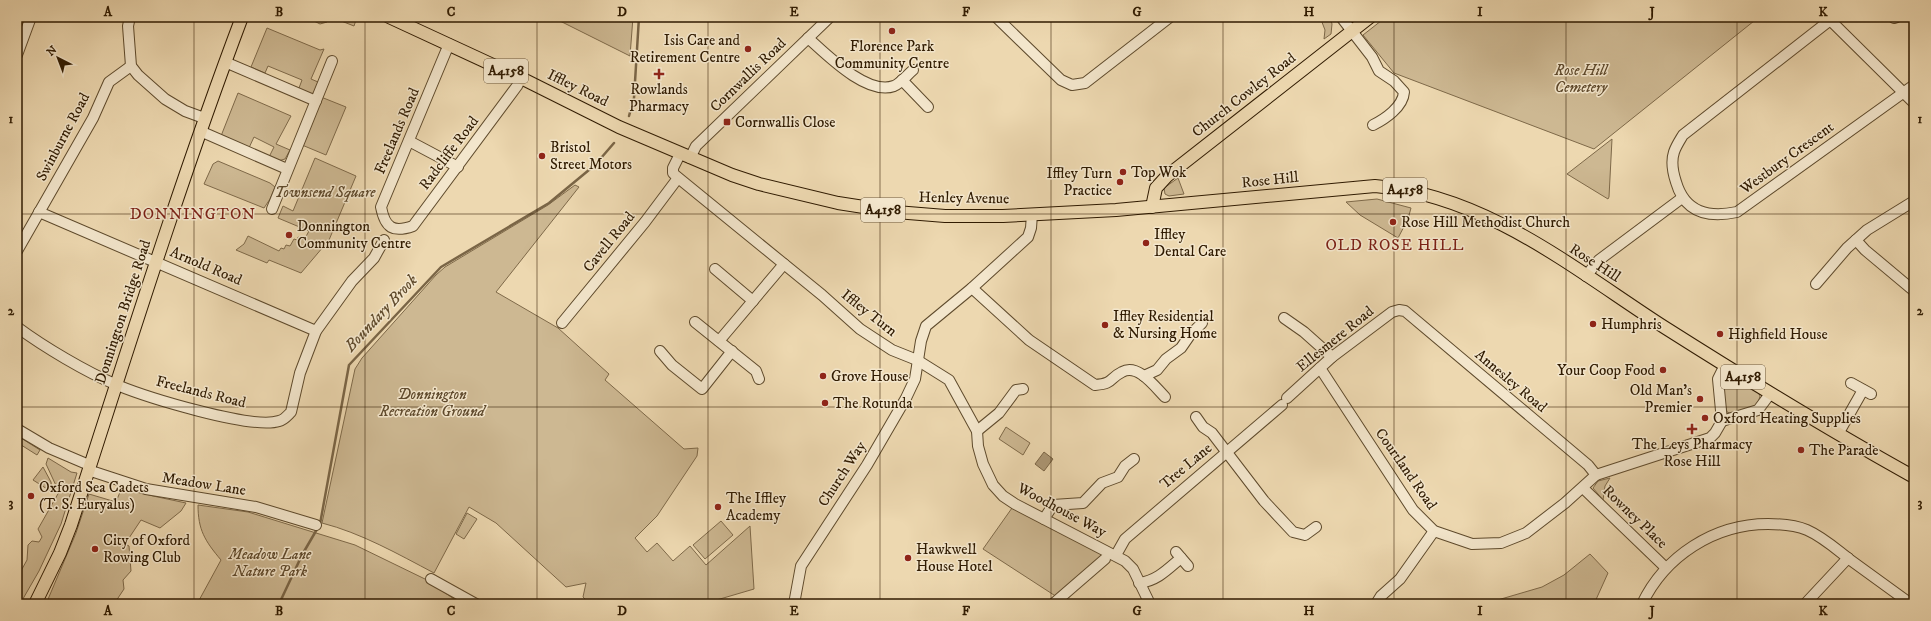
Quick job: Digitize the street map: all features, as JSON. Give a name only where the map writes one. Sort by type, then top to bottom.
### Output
[{"type":"main road","name":"Donnington Bridge Road","points":[[35,604],[66,539],[204,118],[242,17]]},
{"type":"main road","name":"Iffley Road","points":[[389,17],[522,78],[622,128]]},
{"type":"main road","name":"Church Cowley Road","points":[[1152,207],[1156,188],[1166,176],[1370,17]]},
{"type":"main road","name":"Henley Avenue","points":[[622,128],[732,176],[838,203],[896,212],[946,216],[1032,214],[1152,207]]},
{"type":"main road","name":"Rose Hill","points":[[1152,207],[1375,186],[1396,188],[1446,200],[1493,220],[1547,250],[1770,394],[1914,476]]},
{"type":"street","points":[[17,55],[31,17]]},
{"type":"street","points":[[130,17],[128,26],[131,66],[165,99],[185,111],[204,118]]},
{"type":"street","name":"Cornwallis Road","points":[[685,156],[830,17]]},
{"type":"street","points":[[996,17],[1061,80],[1072,85],[1085,83],[1170,17]]},
{"type":"street","points":[[1340,17],[1372,57],[1379,71],[1394,81],[1404,92],[1399,106],[1380,122],[1373,125]]},
{"type":"street","points":[[1586,276],[1599,260],[1682,198],[1673,172],[1674,152],[1683,135],[1828,19],[1914,103]]},
{"type":"street","points":[[808,38],[833,61],[856,77],[885,88],[894,86],[913,70]]},
{"type":"street","name":"Freelands Road","points":[[391,228],[384,219],[381,207],[449,44]]},
{"type":"street","points":[[272,209],[332,61]]},
{"type":"street","points":[[226,62],[316,101]]},
{"type":"street","name":"Swinburne Road","points":[[17,252],[93,118],[109,82],[131,66]]},
{"type":"street","name":"Radcliffe Road","points":[[391,228],[402,230],[413,226],[458,167],[522,78]]},
{"type":"street","points":[[902,80],[928,107]]},
{"type":"street","name":"Westbury Crescent","points":[[1682,198],[1688,204],[1705,213],[1720,216],[1737,212],[1914,86]]},
{"type":"street","points":[[200,131],[287,169]]},
{"type":"street","points":[[409,141],[458,167]]},
{"type":"street","points":[[678,178],[673,173],[673,168],[685,156]]},
{"type":"street","name":"Iffley Turn","points":[[678,178],[822,295],[860,329],[892,350],[917,360]]},
{"type":"street","name":"Cavell Road","points":[[562,323],[645,222],[678,178]]},
{"type":"street","points":[[1816,284],[1867,230],[1914,201]]},
{"type":"street","name":"Arnold Road","points":[[39,212],[316,331]]},
{"type":"street","points":[[917,360],[926,326],[972,288],[1028,237],[1032,228],[1032,214]]},
{"type":"street","name":"Freelands Road","points":[[117,385],[195,410],[225,417],[278,422],[291,412],[300,373],[316,331],[352,281],[374,258],[384,240]]},
{"type":"street","points":[[1856,240],[1865,250],[1914,291]]},
{"type":"street","points":[[719,341],[784,264]]},
{"type":"street","points":[[714,269],[753,301]]},
{"type":"street","points":[[972,288],[1029,340],[1095,385],[1108,384],[1122,371],[1134,370],[1144,376],[1165,397]]},
{"type":"street","name":"Ellesmere Road","points":[[1284,402],[1332,357],[1392,312],[1399,310],[1405,311]]},
{"type":"street","name":"Annesley Road","points":[[1405,311],[1588,465],[1596,475]]},
{"type":"street","points":[[1284,316],[1332,357]]},
{"type":"street","points":[[695,322],[756,371],[759,379]]},
{"type":"street","points":[[1144,376],[1157,370],[1166,359],[1181,348],[1190,335],[1202,323]]},
{"type":"street","points":[[17,327],[32,338],[117,385]]},
{"type":"street","points":[[660,351],[672,365],[702,389],[732,352]]},
{"type":"street","name":"Woodhouse Way","points":[[917,360],[949,380],[977,431],[978,446],[983,464],[993,485],[1003,496],[1015,504],[1125,561],[1133,569],[1150,604]]},
{"type":"street","name":"Church Way","points":[[794,604],[801,566],[868,465],[906,398],[915,379],[917,360]]},
{"type":"street","points":[[1725,366],[1718,378],[1722,421],[1758,410],[1770,394]]},
{"type":"street","name":"Courtland Road","points":[[1320,368],[1413,510],[1434,531],[1472,544],[1500,543],[1526,533],[1583,488],[1596,475],[1710,438],[1715,433],[1722,421]]},
{"type":"street","points":[[1838,434],[1867,392],[1851,383]]},
{"type":"street","points":[[977,431],[1000,413],[1016,390],[1023,389]]},
{"type":"street","name":"Tree Lane","points":[[1116,555],[1125,539],[1284,402]]},
{"type":"street","points":[[1196,417],[1202,427],[1212,433],[1292,532],[1305,535],[1316,527]]},
{"type":"street","name":"Meadow Lane","points":[[17,429],[49,448],[89,468],[146,489],[256,507],[316,525]]},
{"type":"street","points":[[1044,519],[1053,505],[1083,503],[1102,483],[1118,477],[1125,466],[1134,459]]},
{"type":"street","name":"Rowney Place","points":[[1583,488],[1666,568]]},
{"type":"street","points":[[1642,604],[1648,591],[1666,568],[1697,543],[1724,531],[1754,524],[1783,524],[1806,530],[1825,540],[1911,604]]},
{"type":"street","points":[[1376,604],[1381,596],[1400,579],[1434,531]]},
{"type":"street","points":[[1139,583],[1148,582],[1158,577],[1179,555],[1188,566]]},
{"type":"street","points":[[1805,604],[1848,558]]},
{"type":"street","points":[[1053,604],[1105,559]]},
{"type":"street","points":[[431,579],[476,604]]},
{"type":"green space","points":[[306,17],[328,17],[327,22],[320,24]]},
{"type":"green space","points":[[331,17],[357,17],[354,26]]},
{"type":"green space","points":[[552,17],[633,17],[630,56]]},
{"type":"green space","points":[[1320,17],[1330,17],[1332,24],[1331,34],[1324,39],[1325,30]]},
{"type":"green space","name":"Rose Hill Cemetery","points":[[1386,17],[1759,17],[1594,149],[1394,73],[1363,35]]},
{"type":"green space","points":[[267,28],[320,50],[324,49],[311,79],[318,82],[315,92],[311,94],[300,92],[299,88],[302,80],[268,66],[265,73],[251,67]]},
{"type":"green space","name":"Townsend Square","points":[[238,93],[291,116],[276,144],[290,150],[285,159],[278,161],[268,159],[274,147],[254,137],[248,150],[221,136]]},
{"type":"green space","name":"Townsend Square","points":[[321,97],[346,107],[326,155],[302,145]]},
{"type":"green space","points":[[1612,139],[1609,197],[1608,199],[1567,174]]},
{"type":"green space","name":"Townsend Square","points":[[315,158],[356,176],[329,240],[301,273],[269,260],[267,263],[236,250],[244,244],[248,236],[279,251],[281,248],[284,249],[286,245],[290,246],[294,239],[297,240],[298,237],[304,240],[309,231],[278,218],[283,206],[293,211]]},
{"type":"green space","name":"Townsend Square","points":[[218,161],[270,183],[275,187],[264,208],[204,184],[213,164]]},
{"type":"green space","points":[[1178,178],[1184,194],[1169,196],[1165,194],[1164,188]]},
{"type":"green space","name":"Donnington Recreation Ground","points":[[575,185],[579,187],[496,292],[558,328],[609,374],[605,380],[684,449],[698,448],[697,456],[657,516],[635,538],[647,552],[657,543],[673,561],[690,546],[706,565],[750,526],[754,589],[703,604],[590,604],[583,597],[586,583],[566,587],[496,523],[469,507],[434,573],[365,538],[322,523],[355,369],[362,358],[436,275],[445,267],[548,205]]},
{"type":"green space","points":[[1377,199],[1411,208],[1408,219],[1398,238],[1360,215],[1346,202]]},
{"type":"green space","points":[[1732,377],[1758,392],[1760,396],[1757,407],[1730,413],[1727,412],[1721,388],[1725,378]]},
{"type":"green space","points":[[1006,427],[1030,443],[1023,455],[999,439]]},
{"type":"green space","points":[[21,438],[40,450],[37,455],[18,443]]},
{"type":"green space","points":[[48,458],[71,472],[77,473],[61,524],[39,571],[20,604],[17,604],[17,578],[27,560],[28,545],[32,541],[39,542],[42,537],[38,529],[59,492],[46,464]]},
{"type":"green space","points":[[43,467],[51,482],[52,492],[33,480]]},
{"type":"green space","points":[[1610,478],[1605,486],[1603,500],[1593,488],[1598,481]]},
{"type":"green space","name":"City of Oxford Rowing Club","points":[[122,487],[153,496],[186,503],[181,511],[160,528],[141,520],[125,544],[129,546],[131,571],[123,580],[124,589],[114,604],[46,604],[76,533],[89,494],[116,502]]},
{"type":"green space","name":"Meadow Lane Nature Park","points":[[198,505],[248,512],[355,545],[427,580],[461,604],[197,604],[221,560],[207,541],[201,528]]},
{"type":"green space","points":[[1012,508],[1103,554],[1057,597],[983,549]]},
{"type":"green space","points":[[467,513],[477,519],[464,539],[456,534]]},
{"type":"green space","points":[[721,521],[733,535],[705,559],[693,545]]},
{"type":"green space","points":[[1590,554],[1608,573],[1594,604],[1484,604],[1542,587],[1564,575]]},
{"type":"shaded area","points":[[1044,452],[1053,459],[1044,471],[1035,464]]},
{"type":"waterway","name":"Boundary Brook","points":[[629,116],[634,98],[639,17]]},
{"type":"waterway","name":"Boundary Brook","points":[[279,604],[302,555],[320,524],[349,365],[441,267],[549,203],[595,165],[614,143]]},
{"type":"place","name":"Florence Park Community Centre","points":[[892,31]]},
{"type":"place","name":"Isis Care and Retirement Centre","points":[[748,49]]},
{"type":"place","name":"Rowlands Pharmacy","points":[[659,74]]},
{"type":"place","name":"Cornwallis Close","points":[[727,122]]},
{"type":"place","name":"Bristol Street Motors","points":[[542,156]]},
{"type":"place","name":"Top Wok","points":[[1123,172]]},
{"type":"place","name":"Iffley Turn Practice","points":[[1120,182]]},
{"type":"place","name":"Rose Hill Methodist Church","points":[[1393,222]]},
{"type":"place","name":"Donnington Community Centre","points":[[289,235]]},
{"type":"place","name":"Iffley Dental Care","points":[[1146,243]]},
{"type":"place","name":"Humphris","points":[[1593,324]]},
{"type":"place","name":"Iffley Residential & Nursing Home","points":[[1105,325]]},
{"type":"place","name":"Highfield House","points":[[1720,334]]},
{"type":"place","name":"Your Coop Food","points":[[1663,370]]},
{"type":"place","name":"Grove House","points":[[823,376]]},
{"type":"place","name":"Old Man's Premier","points":[[1700,399]]},
{"type":"place","name":"The Rotunda","points":[[825,403]]},
{"type":"place","name":"Oxford Heating Supplies","points":[[1705,418]]},
{"type":"place","name":"The Leys Pharmacy Rose Hill","points":[[1692,429]]},
{"type":"place","name":"The Parade","points":[[1801,450]]},
{"type":"place","name":"Oxford Sea Cadets (T. S. Euryalus)","points":[[31,496]]},
{"type":"place","name":"The Iffley Academy","points":[[718,507]]},
{"type":"place","name":"City of Oxford Rowing Club","points":[[95,549]]},
{"type":"place","name":"Hawkwell House Hotel","points":[[908,558]]},
{"type":"district","name":"DONNINGTON","points":[[193,214]]},
{"type":"district","name":"OLD ROSE HILL","points":[[1395,245]]}]
